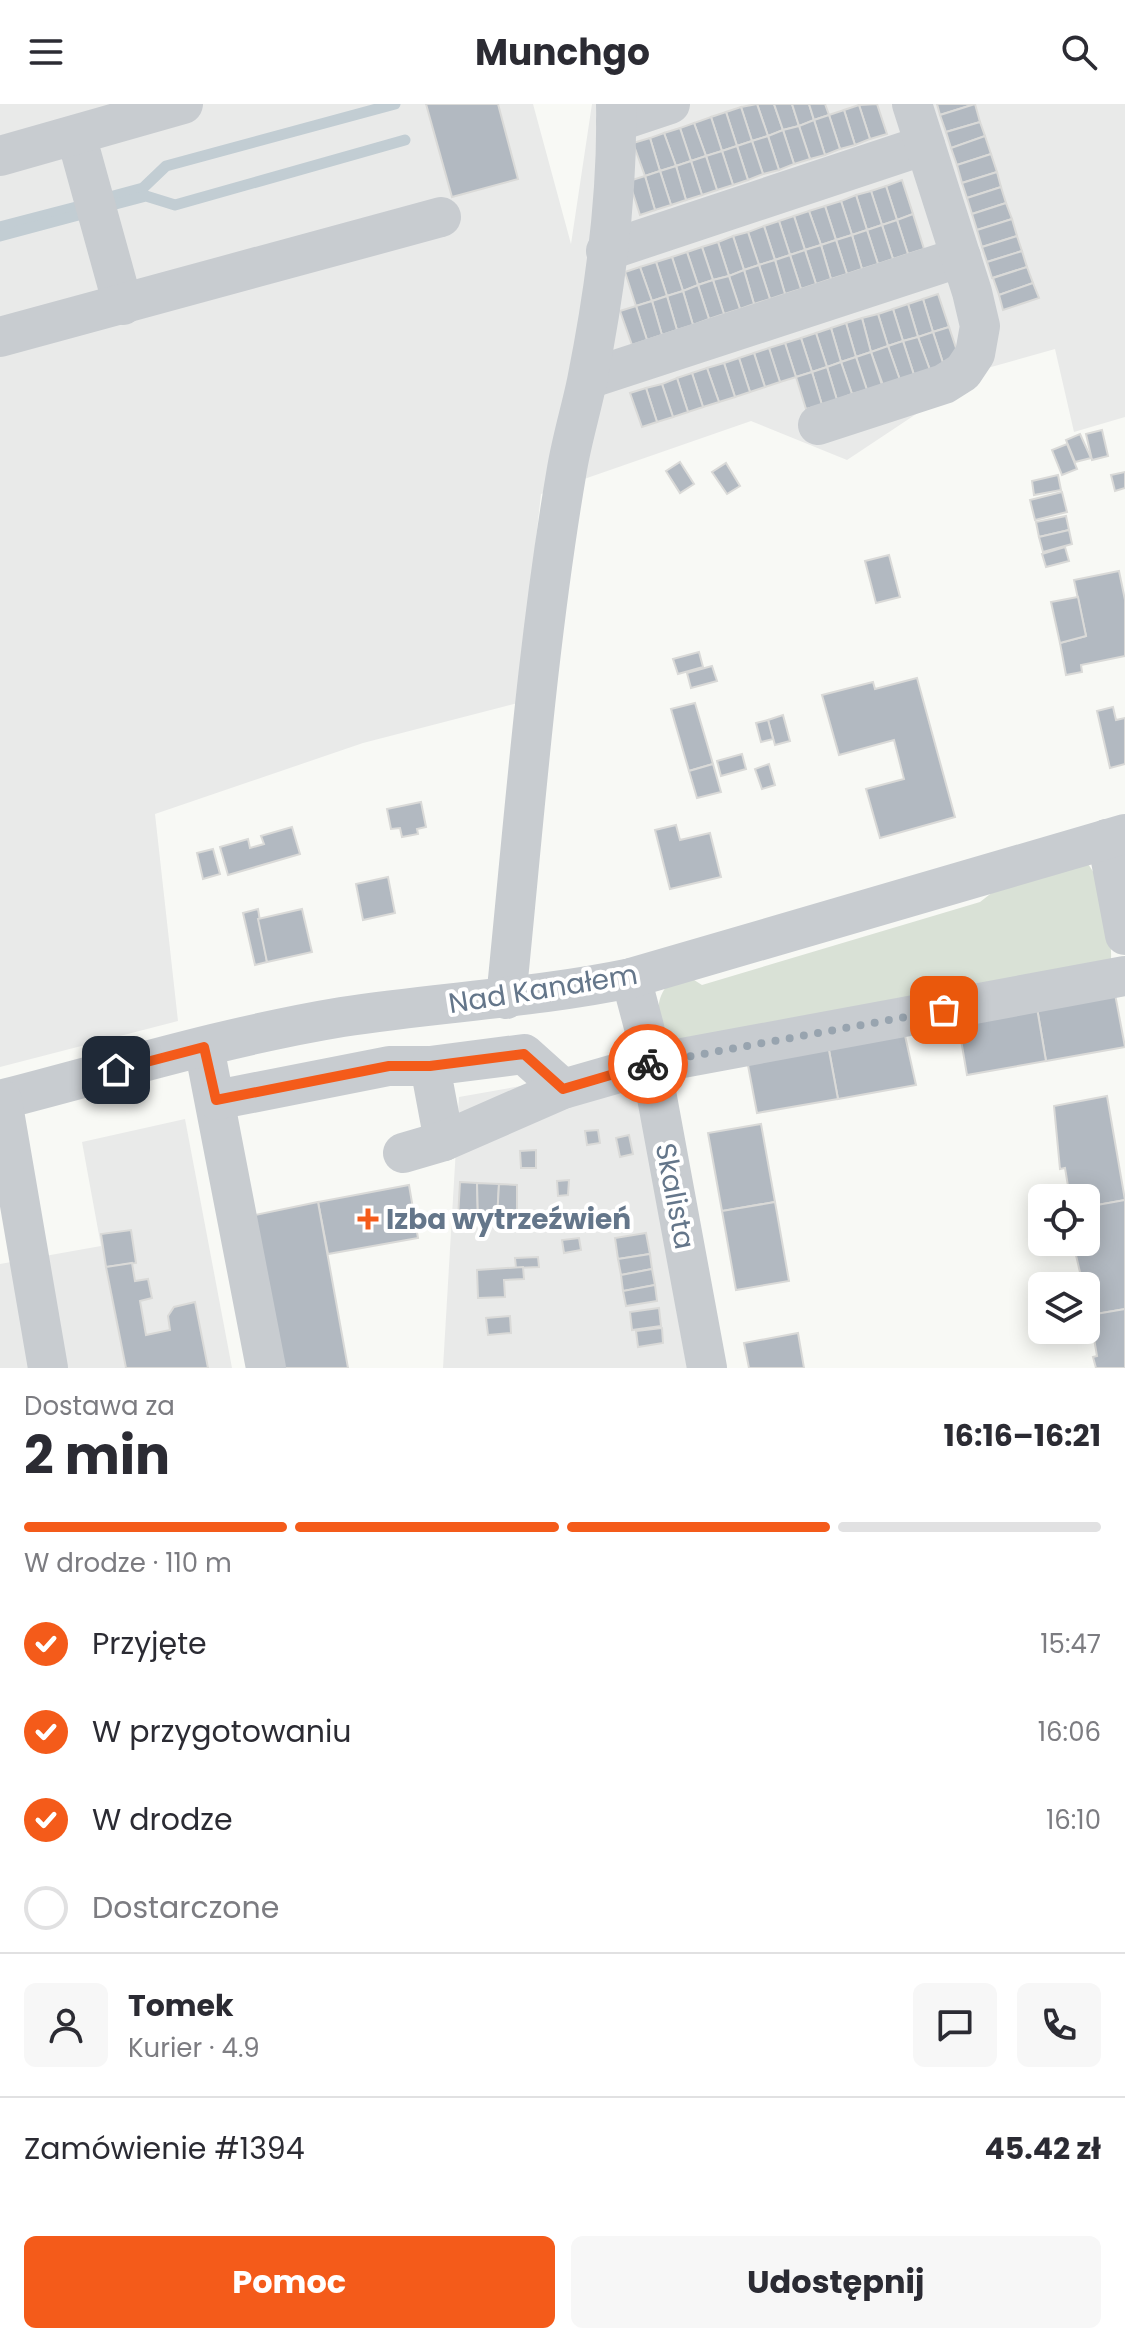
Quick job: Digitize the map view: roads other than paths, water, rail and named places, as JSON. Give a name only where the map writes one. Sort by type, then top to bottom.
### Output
[{"type":"street","points":[[0,156],[183,104]]},
{"type":"street","points":[[506,999],[531,742],[567,469],[588,379],[606,251],[616,113],[670,104]]},
{"type":"street","points":[[818,425],[944,384],[963,372],[975,354],[980,326],[912,104]]},
{"type":"street","points":[[76,135],[123,305]]},
{"type":"street","points":[[606,251],[925,145]]},
{"type":"street","points":[[0,337],[441,217]]},
{"type":"street","points":[[588,379],[961,257]]},
{"type":"street","points":[[1116,837],[1125,935]]},
{"type":"street","name":"Nad Kanałem","points":[[1,1100],[204,1047],[344,1017],[506,999],[631,978],[1116,837]]},
{"type":"street","points":[[403,1153],[444,1141],[563,1089],[650,1064],[1125,976]]},
{"type":"street","name":"Skalista","points":[[631,978],[707,1368]]},
{"type":"street","points":[[204,1047],[266,1368]]},
{"type":"street","points":[[216,1100],[389,1066],[430,1066],[524,1054],[563,1089]]},
{"type":"street","points":[[430,1066],[444,1141]]},
{"type":"street","points":[[1,1100],[48,1368]]},
{"type":"waterway","points":[[106,198],[143,188],[166,166],[395,104]]},
{"type":"waterway","points":[[108,206],[146,196],[175,205],[405,140]]},
{"type":"waterway","points":[[0,227],[84,205]]},
{"type":"waterway","points":[[0,236],[86,213]]},
{"type":"place","name":"Izba wytrzeźwień","points":[[368,1219]]}]
